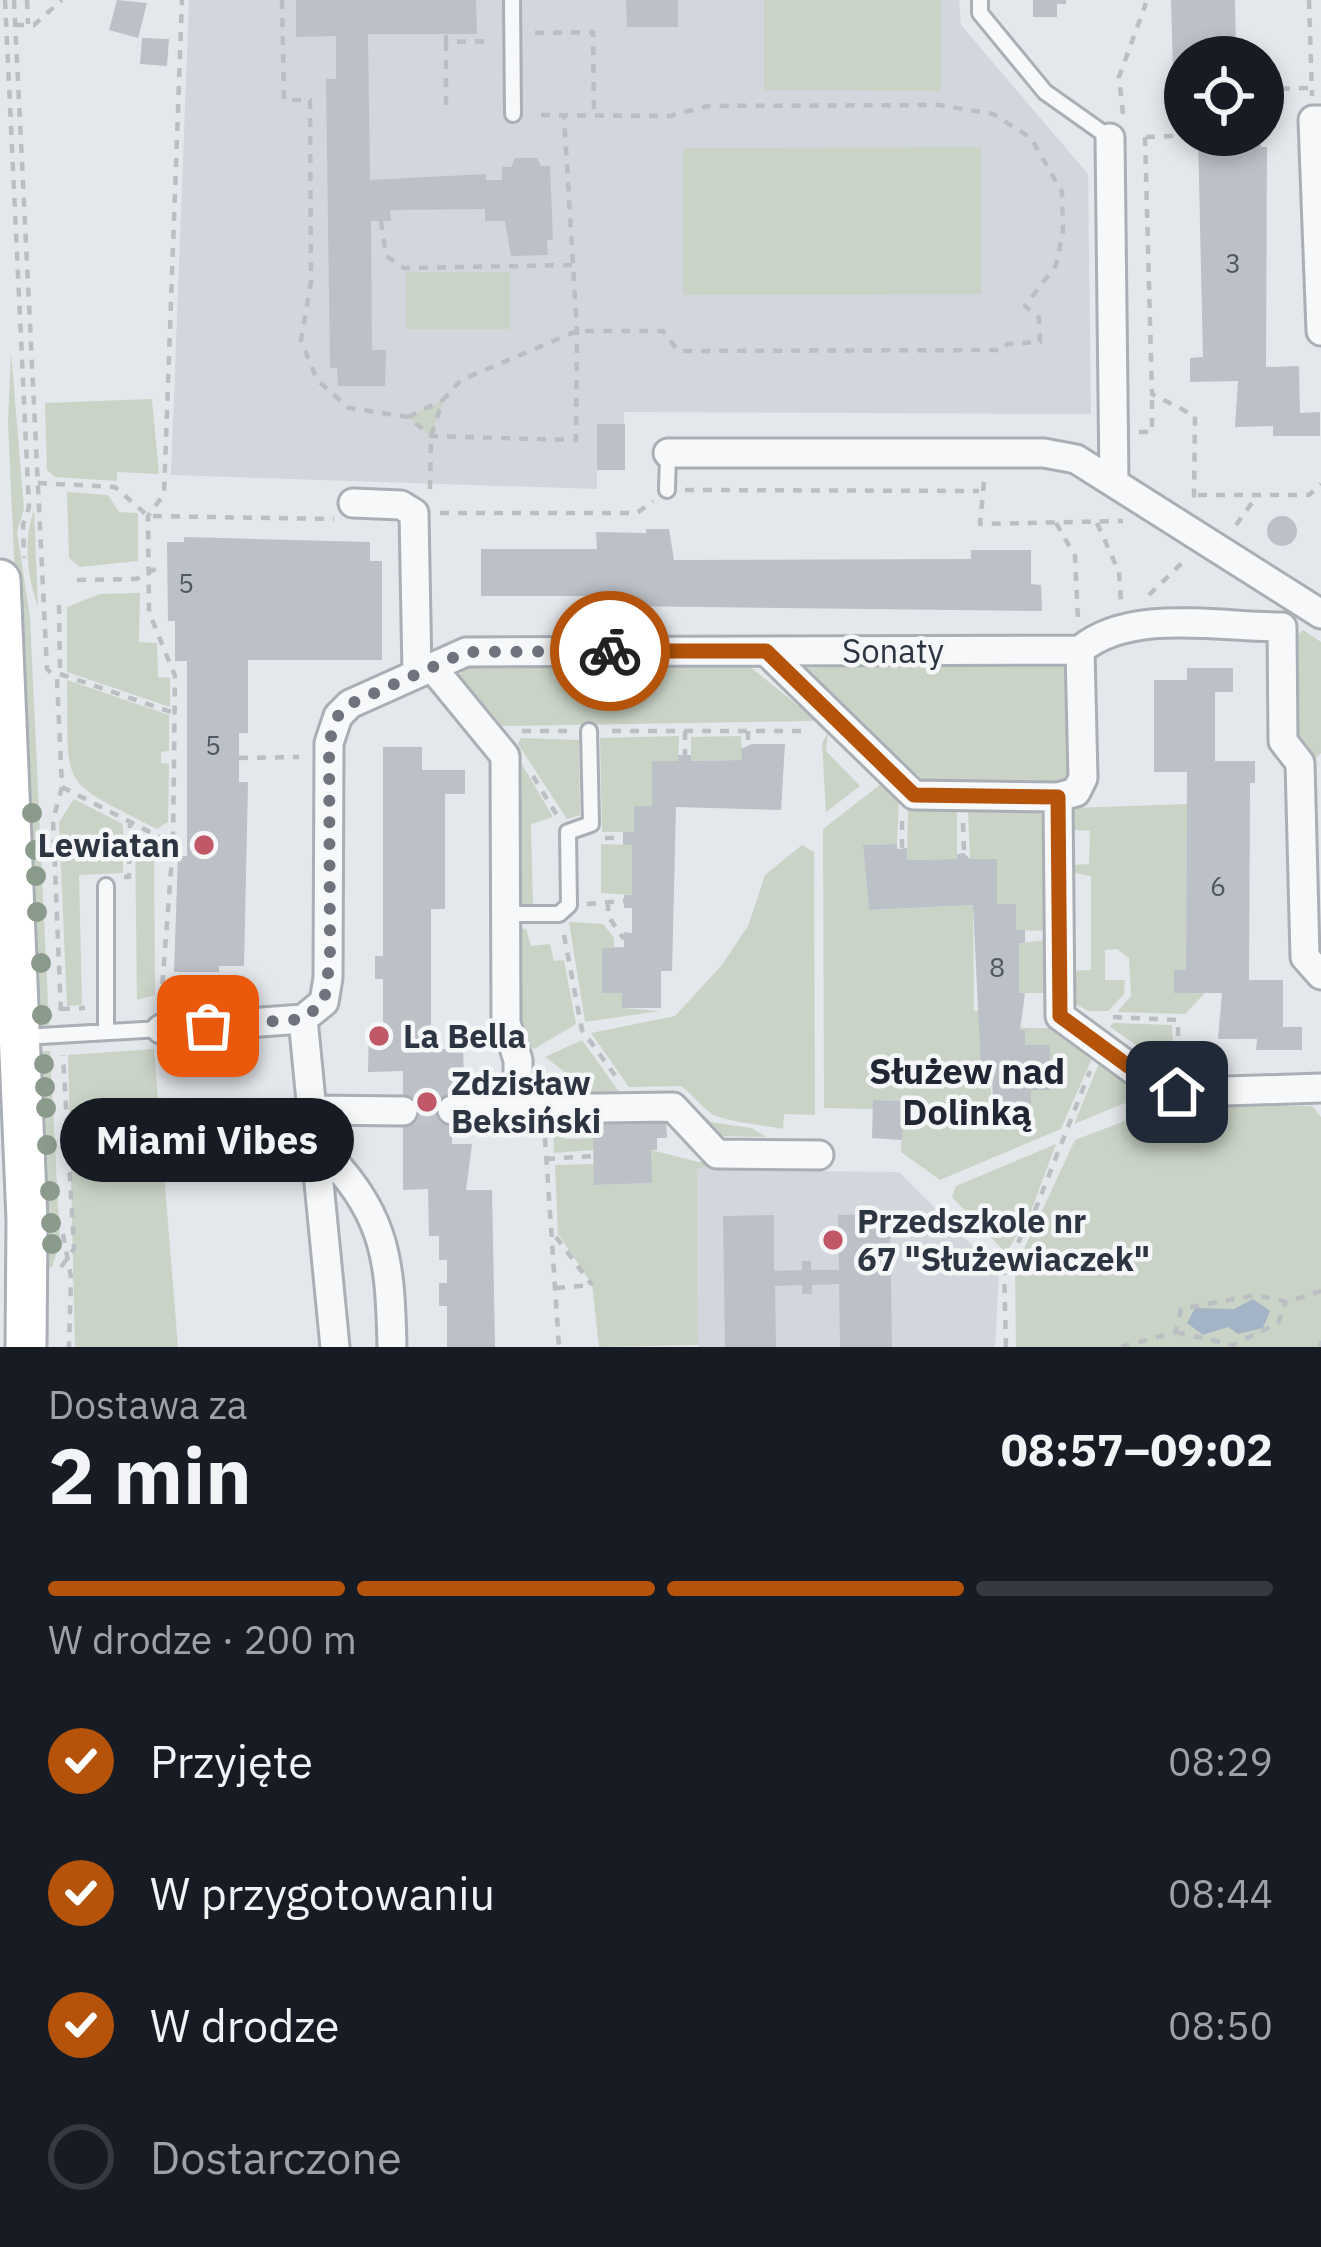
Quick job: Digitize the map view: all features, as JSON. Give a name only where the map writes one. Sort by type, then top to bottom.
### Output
[{"type":"street","points":[[1317,120],[1321,331]]},
{"type":"street","points":[[1114,482],[1117,127]]},
{"type":"street","points":[[668,453],[1044,453],[1076,459],[1318,607],[1282,627],[1132,625],[1099,634],[1080,650],[1083,778],[1076,792],[1058,797],[914,795],[766,651]]},
{"type":"street","points":[[344,511],[401,505],[413,513],[424,671],[487,730],[505,756],[506,1023],[530,1109]]},
{"type":"street","points":[[0,580],[27,1220],[42,1341]]},
{"type":"street","points":[[1282,627],[1283,741],[1311,764],[1305,957],[1321,976]]},
{"type":"street","name":"Sonaty","points":[[303,1019],[324,1002],[330,959],[329,757],[332,731],[350,704],[466,652],[1080,650]]},
{"type":"street","points":[[1058,797],[1060,1016],[1165,1093],[1321,1088]]},
{"type":"street","points":[[160,1029],[303,1019],[335,1347]]},
{"type":"street","points":[[452,1110],[673,1107],[717,1154],[819,1155]]},
{"type":"street","points":[[313,1111],[403,1111]]},
{"type":"street","points":[[316,1143],[344,1172],[387,1248],[392,1347]]},
{"type":"lane","points":[[512,0],[513,114]]},
{"type":"lane","points":[[980,0],[980,13],[1046,92],[1117,127]]},
{"type":"lane","points":[[667,490],[668,453]]},
{"type":"lane","points":[[506,914],[564,909],[568,832],[591,824],[590,731]]},
{"type":"lane","points":[[106,886],[106,1032]]},
{"type":"lane","points":[[18,1037],[160,1029]]},
{"type":"path","points":[[5,0],[28,486]]},
{"type":"path","points":[[14,0],[46,669],[175,713]]},
{"type":"path","points":[[27,0],[28,25]]},
{"type":"path","points":[[15,25],[28,25],[62,0]]},
{"type":"path","points":[[160,1029],[173,844],[175,676],[149,612],[148,516],[164,494],[182,0]]},
{"type":"path","points":[[282,0],[284,100],[310,100],[311,282],[301,317],[308,364],[329,395],[350,408],[408,417],[431,436],[576,440],[577,331],[565,116]]},
{"type":"path","points":[[1310,2],[1317,120]]},
{"type":"path","points":[[1117,127],[1119,77],[1146,3]]},
{"type":"path","points":[[446,112],[446,38],[493,41],[499,34],[593,32],[594,118]]},
{"type":"path","points":[[1284,89],[1312,88]]},
{"type":"path","points":[[408,417],[443,400],[461,380],[485,366],[577,331],[663,331],[679,351],[1003,350],[1007,344],[1040,342],[1039,318],[1025,306],[1056,265],[1063,232],[1062,192],[1031,138],[978,110],[939,105],[708,106],[670,116],[513,114]]},
{"type":"path","points":[[1164,136],[1145,137],[1152,394],[1195,416],[1198,495]]},
{"type":"path","points":[[381,221],[386,256],[404,268],[573,265]]},
{"type":"path","points":[[430,485],[431,436],[443,400]]},
{"type":"path","points":[[38,483],[115,488],[148,516],[344,511]]},
{"type":"path","points":[[58,484],[58,496]]},
{"type":"path","points":[[1186,507],[1198,495],[1309,495],[1321,484]]},
{"type":"path","points":[[667,490],[979,491],[980,524],[1114,523]]},
{"type":"path","points":[[1229,534],[1257,496]]},
{"type":"path","points":[[413,513],[637,513]]},
{"type":"path","points":[[1056,523],[1075,556],[1080,650]]},
{"type":"path","points":[[1097,523],[1119,572],[1121,616]]},
{"type":"path","points":[[1143,600],[1191,554]]},
{"type":"path","points":[[77,580],[136,578],[159,567],[149,567]]},
{"type":"path","points":[[52,1280],[74,1249],[53,820],[62,787],[59,605]]},
{"type":"path","points":[[487,730],[818,730],[832,720]]},
{"type":"path","points":[[685,731],[685,755]]},
{"type":"path","points":[[748,731],[748,748]]},
{"type":"path","points":[[238,758],[329,757]]},
{"type":"path","points":[[175,758],[187,758]]},
{"type":"path","points":[[525,764],[568,832]]},
{"type":"path","points":[[62,787],[173,844]]},
{"type":"path","points":[[106,886],[105,878],[129,877],[130,822]]},
{"type":"path","points":[[624,901],[564,909],[582,1030],[639,1106]]},
{"type":"path","points":[[608,902],[608,916],[624,939]]},
{"type":"path","points":[[1006,1347],[1004,1268],[1034,1214],[1093,1042],[1106,1017],[1178,1020],[1177,1092]]},
{"type":"path","points":[[530,1109],[546,1159],[559,1347]]},
{"type":"path","points":[[546,1159],[593,1156]]},
{"type":"path","points":[[553,1232],[592,1285],[556,1288]]},
{"type":"path","points":[[1175,1332],[1181,1309],[1199,1304],[1256,1295],[1287,1302],[1321,1292]]},
{"type":"path","points":[[1121,1347],[1175,1332],[1211,1346],[1233,1345],[1278,1323],[1287,1302]]},
{"type":"path","points":[[42,1341],[58,1347]]},
{"type":"shaded area","points":[[189,0],[959,0],[961,25],[1088,174],[1091,414],[624,412],[625,470],[597,470],[597,489],[171,475]]},
{"type":"shaded area","name":"Przedszkole nr 67 \"Służewiaczek\"","points":[[737,1161],[781,1161],[792,1171],[899,1172],[999,1272],[995,1347],[698,1347],[697,1169]]},
{"type":"green space","points":[[764,0],[941,0],[941,91],[764,90]]},
{"type":"green space","points":[[981,147],[981,294],[683,295],[683,148]]},
{"type":"green space","points":[[406,272],[510,272],[510,329],[406,329]]},
{"type":"green space","points":[[11,352],[24,509],[17,532],[30,617],[49,1025],[35,1026],[8,423]]},
{"type":"green space","points":[[152,399],[159,474],[117,472],[117,481],[55,477],[47,470],[45,403]]},
{"type":"green space","points":[[443,400],[431,436],[408,417]]},
{"type":"green space","points":[[67,492],[108,495],[119,512],[138,513],[138,561],[80,567],[69,558]]},
{"type":"green space","points":[[34,510],[38,607],[28,559]]},
{"type":"green space","points":[[140,593],[139,642],[157,643],[158,677],[170,678],[170,707],[67,672],[67,607],[100,594]]},
{"type":"green space","points":[[1303,630],[1321,642],[1321,753],[1315,759],[1290,730],[1294,638]]},
{"type":"green space","points":[[473,661],[743,661],[817,721],[502,726],[459,675]]},
{"type":"green space","points":[[1057,661],[1069,670],[1070,778],[1040,785],[1032,779],[1028,786],[920,785],[918,774],[905,775],[801,668]]},
{"type":"green space","points":[[67,680],[169,715],[169,751],[161,752],[161,763],[169,764],[168,822],[157,829],[101,800],[75,777],[68,743]]},
{"type":"green space","points":[[828,733],[826,751],[860,786],[826,812],[822,743]]},
{"type":"green space","points":[[679,736],[678,761],[652,762],[652,806],[634,806],[634,832],[602,832],[600,738]]},
{"type":"green space","points":[[741,736],[742,760],[691,761],[691,737]]},
{"type":"green space","points":[[521,738],[579,740],[580,815],[567,819],[518,744]]},
{"type":"green space","points":[[510,744],[553,817],[531,824],[533,906],[516,903]]},
{"type":"green space","points":[[881,784],[899,800],[897,844],[863,845],[869,910],[973,905],[974,1011],[981,1011],[993,1106],[1031,1106],[1031,1090],[1051,1090],[1050,1045],[1025,1045],[1020,1028],[1056,1028],[1094,1054],[1061,1129],[940,1180],[901,1152],[903,1101],[874,1100],[873,1109],[824,1108],[823,829]]},
{"type":"green space","points":[[74,799],[123,824],[123,873],[79,875],[82,1005],[67,1006],[59,822]]},
{"type":"green space","points":[[1187,804],[1186,970],[1174,970],[1174,992],[1205,993],[1185,1014],[1117,1012],[1131,996],[1129,958],[1117,949],[1105,950],[1105,980],[1125,980],[1124,994],[1108,1011],[1088,1011],[1070,1001],[1071,971],[1091,970],[1091,876],[1070,872],[1072,865],[1089,864],[1090,831],[1074,830],[1074,808]]},
{"type":"green space","points":[[908,805],[957,810],[957,859],[907,860]]},
{"type":"green space","points":[[1035,809],[1046,818],[1047,931],[1016,930],[1015,904],[997,904],[997,859],[970,859],[968,810]]},
{"type":"green space","points":[[135,830],[154,844],[155,995],[137,1000]]},
{"type":"green space","points":[[601,844],[632,845],[632,895],[601,893]]},
{"type":"green space","points":[[802,845],[814,852],[815,1115],[784,1114],[783,1129],[718,1117],[681,1086],[629,1087],[591,1033],[675,1016],[722,965],[748,926],[765,875]]},
{"type":"green space","points":[[569,922],[603,924],[614,938],[614,947],[602,949],[603,993],[622,993],[622,1008],[660,1011],[585,1022]]},
{"type":"green space","points":[[518,928],[526,929],[531,946],[550,944],[554,961],[564,960],[576,1024],[534,1049],[519,1036]]},
{"type":"green space","points":[[1047,940],[1046,993],[1019,993],[1019,943]]},
{"type":"green space","points":[[1113,1023],[1172,1025],[1174,1071],[1110,1027]]},
{"type":"green space","points":[[582,1040],[623,1097],[599,1098],[545,1057]]},
{"type":"green space","points":[[154,1049],[178,1347],[75,1347],[68,1055]]},
{"type":"green space","points":[[38,1051],[50,1051],[60,1243],[52,1267],[45,1268]]},
{"type":"green space","points":[[1100,1061],[1147,1094],[1074,1124]]},
{"type":"green space","points":[[636,1092],[678,1093],[711,1122],[751,1128],[767,1137],[720,1136]]},
{"type":"green space","points":[[1164,1106],[1312,1106],[1321,1117],[1321,1347],[1016,1347],[1015,1268],[1075,1140]]},
{"type":"green space","points":[[564,1117],[565,1139],[593,1138],[593,1150],[554,1153],[553,1125]]},
{"type":"green space","points":[[1056,1144],[1030,1214],[1006,1253],[952,1197],[956,1186]]},
{"type":"green space","points":[[651,1150],[698,1162],[737,1161],[697,1169],[698,1345],[599,1347],[592,1284],[558,1234],[555,1165],[594,1164],[595,1185],[651,1183]]},
{"type":"water","points":[[1253,1299],[1270,1311],[1263,1328],[1238,1334],[1228,1327],[1203,1335],[1187,1323],[1195,1308],[1234,1309]]},
{"type":"building","points":[[117,0],[147,3],[138,38],[109,30]]},
{"type":"building","points":[[296,0],[476,0],[477,34],[368,34],[370,180],[486,174],[486,180],[502,180],[502,167],[511,167],[515,158],[537,158],[541,166],[550,166],[553,240],[547,240],[548,255],[511,256],[505,221],[485,221],[485,209],[390,210],[391,221],[371,221],[372,350],[386,350],[385,386],[338,386],[337,368],[330,368],[326,79],[336,79],[336,36],[296,37]]},
{"type":"building","points":[[626,0],[678,0],[678,27],[627,27]]},
{"type":"building","points":[[1033,0],[1066,0],[1066,4],[1057,4],[1057,17],[1033,17]]},
{"type":"building","points":[[1171,0],[1235,0],[1236,36],[1172,36]]},
{"type":"building","points":[[142,38],[169,39],[167,66],[140,64]]},
{"type":"building","points":[[1198,156],[1267,156],[1266,367],[1299,366],[1300,413],[1320,412],[1320,436],[1273,436],[1273,426],[1235,427],[1238,381],[1190,382],[1190,358],[1203,357]]},
{"type":"building","points":[[597,424],[625,424],[625,470],[597,470]]},
{"type":"building","points":[[1282,516],[1293,520],[1297,531],[1293,542],[1282,546],[1271,542],[1267,531],[1271,520]]},
{"type":"building","points":[[646,529],[669,529],[674,560],[971,559],[971,550],[1031,550],[1031,584],[1041,585],[1042,611],[621,606],[621,596],[481,596],[481,549],[597,549],[596,532],[646,533]]},
{"type":"building","points":[[184,537],[370,542],[370,561],[382,561],[382,660],[248,660],[248,733],[239,733],[239,782],[248,782],[244,966],[219,966],[219,972],[174,972],[178,856],[187,856],[187,661],[175,661],[175,621],[168,621],[167,542],[184,542]]},
{"type":"building","points":[[1187,668],[1233,668],[1233,692],[1215,692],[1215,761],[1255,761],[1255,783],[1250,783],[1249,980],[1283,980],[1283,1027],[1302,1027],[1302,1050],[1256,1050],[1257,1039],[1218,1039],[1222,993],[1174,993],[1174,970],[1186,970],[1187,772],[1154,772],[1154,680],[1187,680]]},
{"type":"building","points":[[752,744],[785,744],[781,810],[676,807],[672,971],[661,971],[661,1008],[622,1008],[622,993],[602,993],[602,948],[624,947],[624,932],[632,933],[632,908],[624,908],[624,895],[632,895],[632,845],[623,845],[623,832],[634,832],[634,806],[652,806],[652,761],[678,761],[678,755],[691,755],[691,761],[742,760],[741,749]]},
{"type":"building","points":[[383,747],[422,747],[422,770],[465,770],[465,794],[445,794],[445,909],[431,909],[431,1049],[463,1049],[464,1074],[452,1074],[452,1144],[472,1144],[466,1190],[492,1190],[495,1347],[447,1347],[447,1306],[439,1306],[439,1283],[447,1283],[447,1260],[439,1260],[439,1236],[429,1236],[428,1189],[403,1190],[403,1071],[368,1072],[369,1025],[383,1026],[383,979],[375,979],[375,956],[383,956]]},
{"type":"building","points":[[897,844],[897,849],[907,848],[907,860],[957,859],[957,854],[964,853],[970,859],[997,859],[997,904],[1016,904],[1016,930],[1025,930],[1025,943],[1019,943],[1019,993],[1025,993],[1020,1030],[1025,1030],[1025,1045],[1050,1045],[1051,1090],[1031,1090],[1031,1106],[993,1106],[992,1069],[981,1069],[973,905],[869,910],[863,845]]},
{"type":"building","points":[[873,1100],[904,1101],[902,1140],[872,1138]]},
{"type":"building","points":[[666,1120],[667,1138],[657,1138],[657,1150],[651,1150],[652,1183],[594,1185],[593,1138],[598,1138],[598,1122]]},
{"type":"building","points":[[890,1214],[892,1347],[840,1347],[839,1284],[812,1285],[812,1294],[802,1294],[802,1285],[775,1286],[776,1347],[725,1347],[723,1216],[774,1215],[774,1271],[802,1270],[802,1261],[811,1261],[811,1270],[839,1270],[838,1215]]},
{"type":"tunnel","points":[[403,1111],[452,1110]]},
{"type":"way so far","points":[[208,1026],[303,1019],[324,1002],[330,959],[329,742],[338,716],[350,704],[466,652],[610,651]]},
{"type":"place","name":"Lewiatan","points":[[204,845]]},
{"type":"place","name":"Miami Vibes","points":[[208,1026]]},
{"type":"place","name":"La Bella","points":[[379,1036]]},
{"type":"place","name":"Zdzisław Beksiński","points":[[427,1102]]},
{"type":"place","name":"Przedszkole nr 67 \"Służewiaczek\"","points":[[833,1240]]},
{"type":"district","name":"Służew nad Dolinką","points":[[967,1092]]},
{"type":"route","points":[[610,651],[766,651],[914,795],[1058,797],[1060,1016],[1165,1093],[1177,1092]]}]
